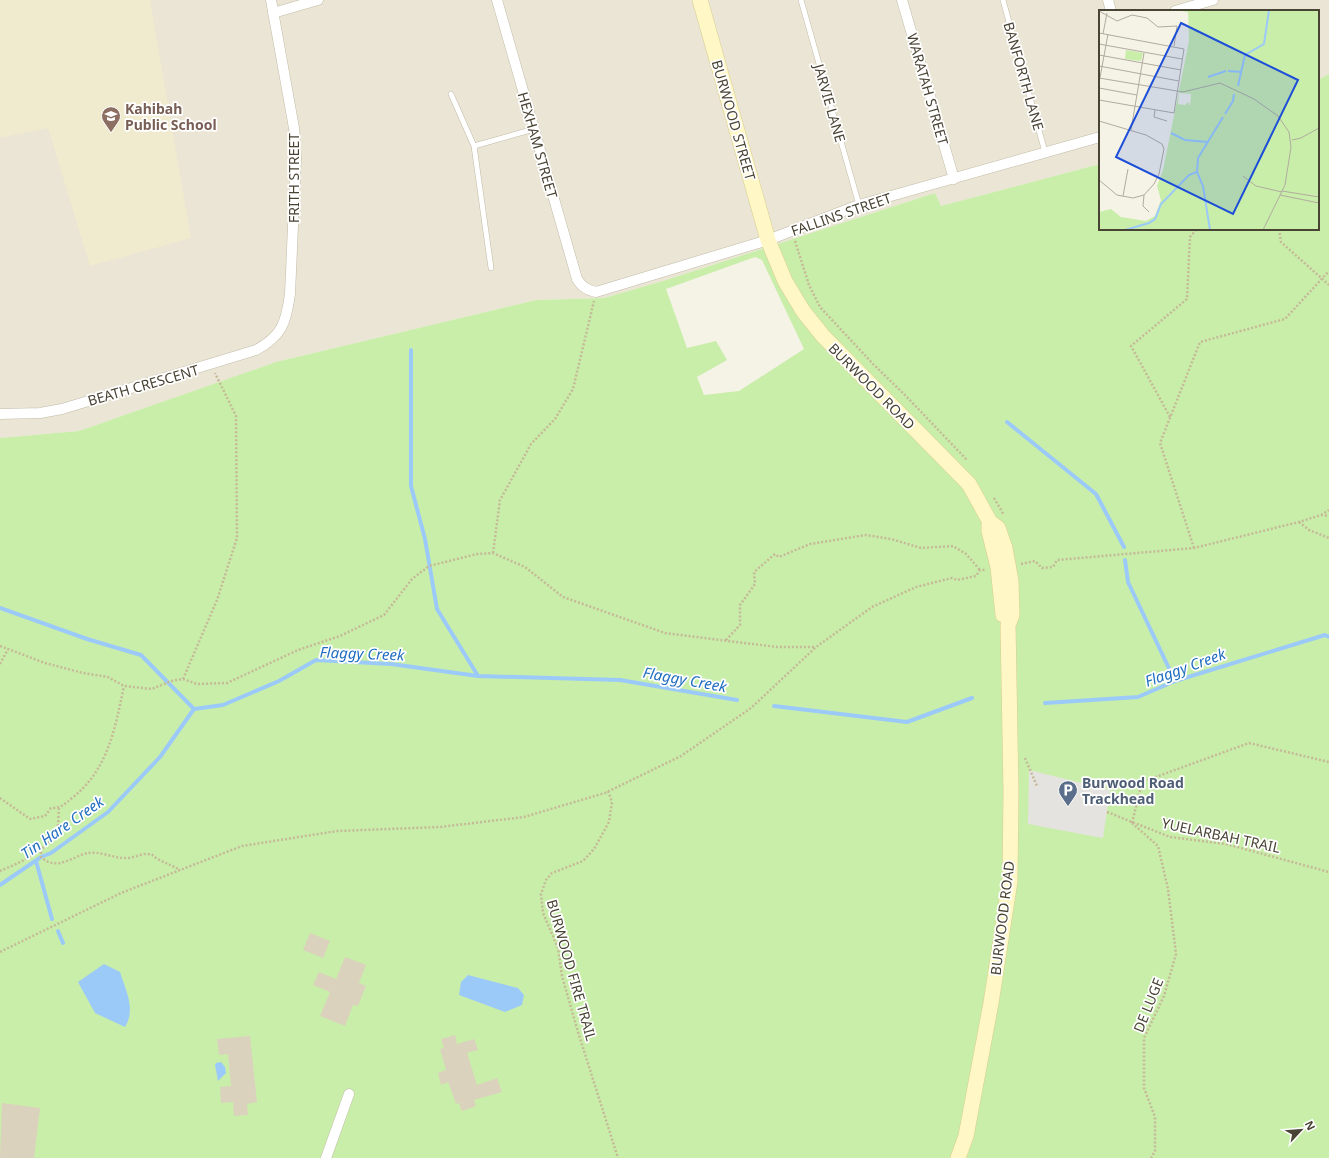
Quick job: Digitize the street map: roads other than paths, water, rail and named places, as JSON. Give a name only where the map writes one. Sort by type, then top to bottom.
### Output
[{"type":"main road","name":"BURWOOD STREET","points":[[700,0],[768,240]]},
{"type":"main road","name":"BURWOOD ROAD","points":[[768,240],[785,281],[803,311],[819,331],[969,484],[990,522],[998,528],[1012,563],[1012,615],[1008,625],[1011,791],[1010,882],[991,1003],[966,1136],[958,1158]]},
{"type":"street","name":"FRITH STREET","points":[[271,0],[294,128],[296,158],[290,294],[287,315],[280,333]]},
{"type":"street","points":[[273,13],[318,0]]},
{"type":"street","name":"HEXHAM STREET","points":[[496,0],[577,279],[584,288],[596,292]]},
{"type":"street","name":"WARATAH STREET","points":[[902,0],[954,178]]},
{"type":"street","points":[[1108,0],[1111,10]]},
{"type":"street","points":[[1178,10],[1213,0]]},
{"type":"street","name":"FALLINS STREET","points":[[596,292],[768,240],[859,205],[1099,137]]},
{"type":"street","name":"BEATH CRESCENT","points":[[0,414],[40,413],[62,409],[211,365],[256,350],[269,343],[280,333]]},
{"type":"street","points":[[326,1158],[349,1094]]},
{"type":"lane","name":"JARVIE LANE","points":[[801,0],[859,205]]},
{"type":"lane","name":"BANFORTH LANE","points":[[1003,0],[1045,152]]},
{"type":"lane","points":[[451,94],[474,146],[491,268]]},
{"type":"lane","points":[[474,146],[534,129]]},
{"type":"water","points":[[104,964],[120,972],[125,986],[129,1000],[130,1013],[125,1027],[95,1013],[78,982]]},
{"type":"water","points":[[468,975],[518,988],[524,995],[522,1005],[505,1012],[459,995],[461,982]]},
{"type":"water","points":[[221,1062],[225,1067],[226,1073],[218,1081],[215,1065],[216,1063]]},
{"type":"waterway","points":[[411,350],[411,486],[425,539],[437,609],[478,676]]},
{"type":"waterway","points":[[1007,422],[1096,494],[1124,547]]},
{"type":"waterway","points":[[1125,560],[1128,582],[1175,681]]},
{"type":"waterway","name":"Flaggy Creek","points":[[0,608],[87,639],[141,655],[194,709],[223,705],[279,681],[316,660],[391,664],[478,676],[620,680],[737,700]]},
{"type":"waterway","name":"Flaggy Creek","points":[[1045,703],[1138,697],[1175,681],[1325,635],[1329,637]]},
{"type":"waterway","name":"Flaggy Creek","points":[[774,706],[907,722],[972,698]]},
{"type":"waterway","name":"Tin Hare Creek","points":[[0,885],[41,857],[51,853],[108,812],[160,757],[194,709]]},
{"type":"waterway","points":[[36,861],[52,919]]},
{"type":"waterway","points":[[58,931],[63,943]]},
{"type":"place","name":"Kahibah Public School","points":[[111,133]]},
{"type":"place","name":"Burwood Road Trackhead","points":[[1068,807]]}]
